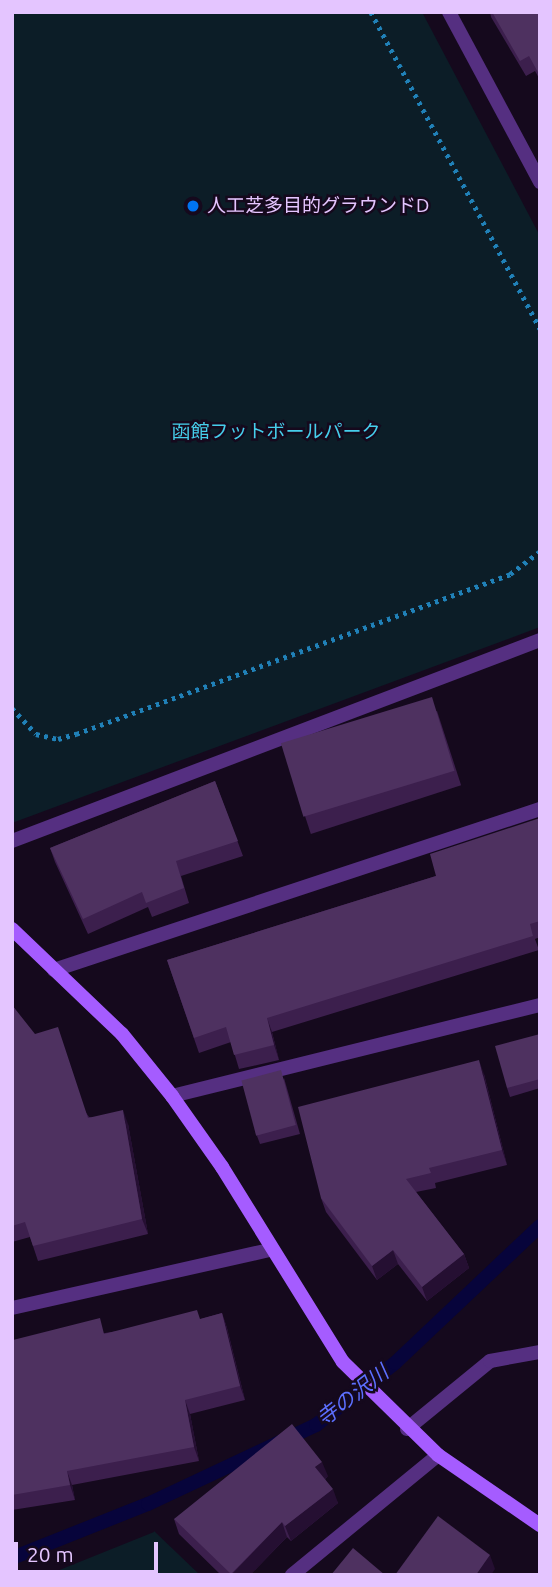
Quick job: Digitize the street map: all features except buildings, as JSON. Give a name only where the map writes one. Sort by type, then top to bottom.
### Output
[{"type":"street","points":[[449,12],[540,182]]},
{"type":"street","points":[[12,841],[540,640]]},
{"type":"street","points":[[54,970],[540,808]]},
{"type":"street","points":[[12,929],[122,1034],[172,1096],[222,1167],[271,1250],[343,1362],[407,1429],[438,1455],[540,1525]]},
{"type":"street","points":[[172,1096],[540,1005]]},
{"type":"street","points":[[12,1308],[271,1250]]},
{"type":"street","points":[[407,1429],[490,1361],[540,1352]]},
{"type":"street","points":[[292,1575],[438,1455]]},
{"type":"path","points":[[371,12],[540,329]]},
{"type":"path","points":[[12,708],[36,734],[58,739],[76,734],[510,574],[540,551]]},
{"type":"green space","name":"函館フットボールパーク","points":[[12,12],[422,12],[540,236],[540,627],[12,823]]},
{"type":"green space","points":[[154,1532],[200,1575],[47,1575]]},
{"type":"waterway","name":"寺の沢川","points":[[12,1558],[148,1504],[316,1425],[395,1363],[540,1226]]},
{"type":"place","name":"人工芝多目的グラウンドD","points":[[193,206]]}]
